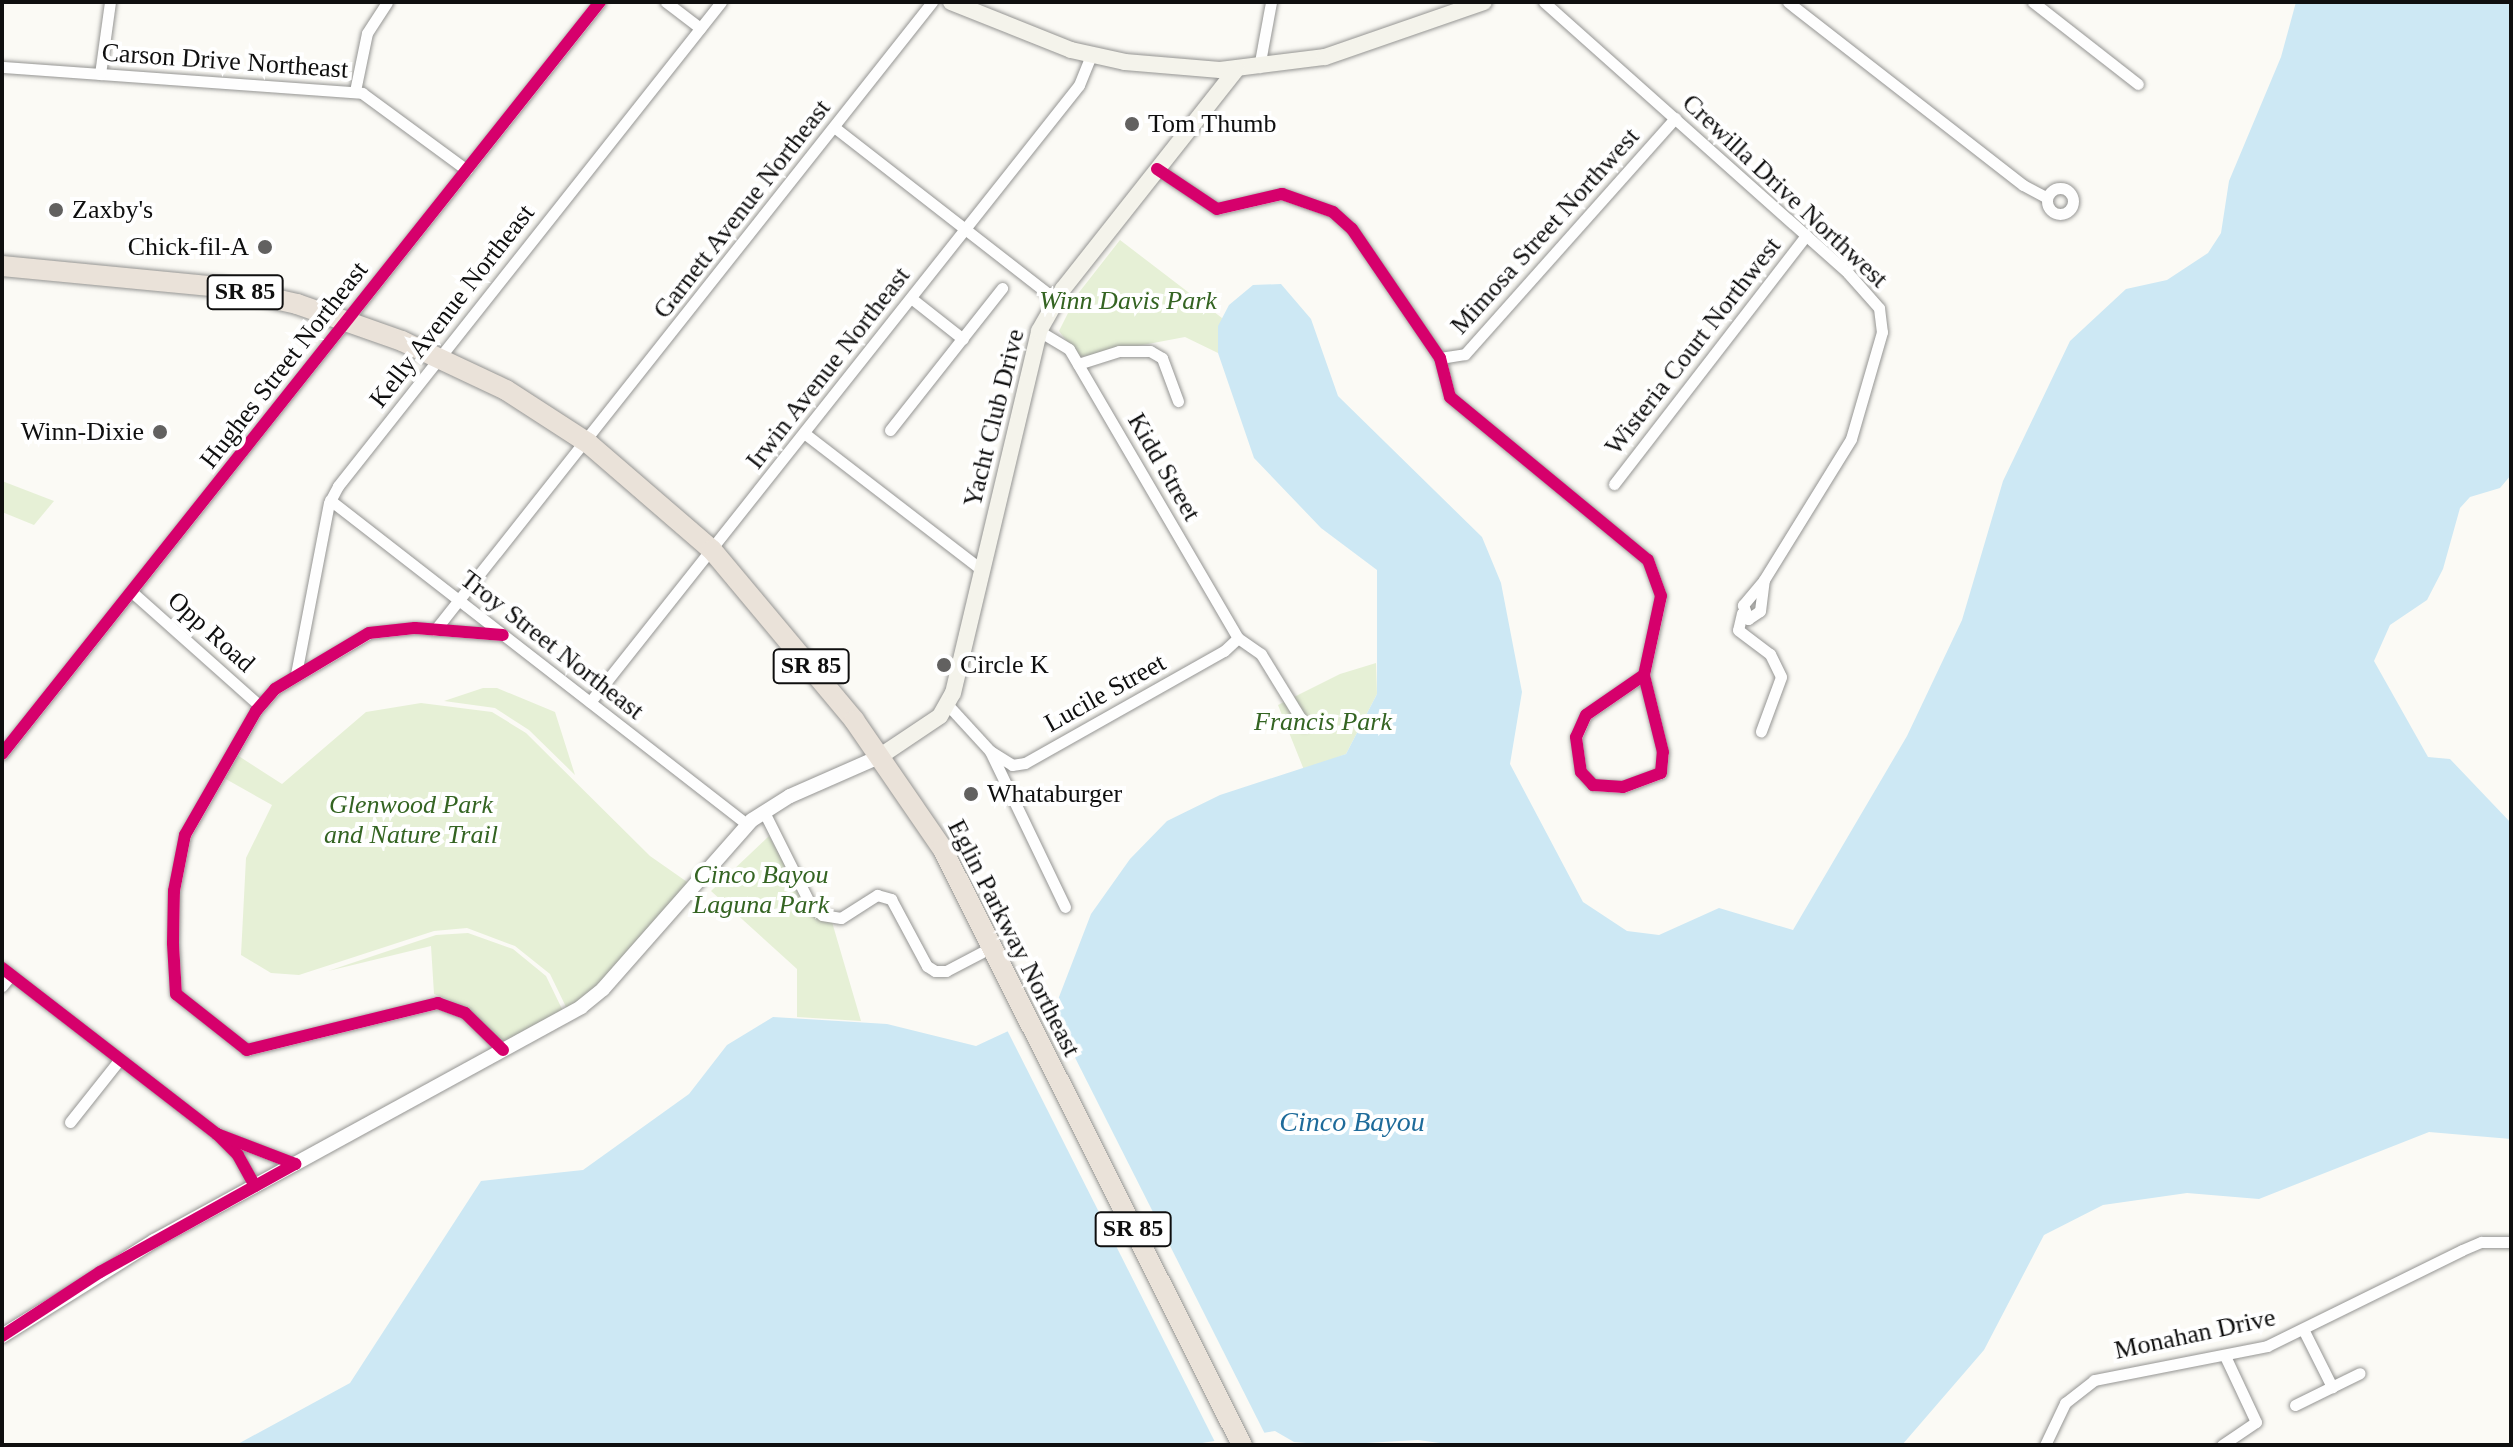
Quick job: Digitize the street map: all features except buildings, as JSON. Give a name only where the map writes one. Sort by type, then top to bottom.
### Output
[{"type":"highway","name":"Eglin Parkway Northeast","points":[[2,266],[183,281],[348,320],[440,356],[506,390],[588,443],[712,550],[804,657],[942,848],[1242,1445]]},
{"type":"main road","points":[[951,2],[1014,32],[1091,55],[1174,67],[1237,69],[1365,46],[1484,2]]},
{"type":"main road","name":"Yacht Club Drive","points":[[947,704],[1039,331],[1056,300],[1237,69]]},
{"type":"main road","points":[[879,757],[940,716],[947,704]]},
{"type":"street","points":[[100,74],[110,2]]},
{"type":"street","points":[[355,91],[367,33],[387,2]]},
{"type":"street","name":"Hughes Street Northeast","points":[[2,754],[600,2]]},
{"type":"street","points":[[666,2],[700,28]]},
{"type":"street","name":"Kelly Avenue Northeast","points":[[296,674],[330,500],[440,356],[721,2]]},
{"type":"street","name":"Garnett Avenue Northeast","points":[[435,630],[588,443],[932,2]]},
{"type":"street","points":[[1259,67],[1271,2]]},
{"type":"street","name":"Crewilla Drive Northwest","points":[[1544,2],[1869,292],[1879,308],[1882,332],[1845,452],[1764,580],[1743,605],[1742,613],[1748,619],[1758,616],[1764,580]]},
{"type":"street","points":[[1788,2],[2023,185],[2047,198]]},
{"type":"street","points":[[2033,2],[2138,84]]},
{"type":"street","name":"Irwin Avenue Northeast","points":[[590,702],[1079,85],[1091,55]]},
{"type":"street","name":"Carson Drive Northeast","points":[[2,67],[355,91],[381,103],[467,170]]},
{"type":"street","name":"Mimosa Street Northwest","points":[[1440,358],[1465,354],[1675,118]]},
{"type":"street","points":[[834,127],[1056,300]]},
{"type":"street","points":[[1157,169],[1217,209],[1282,194],[1333,212],[1352,229],[1440,358],[1450,397],[1648,560],[1661,596],[1644,675],[1663,752],[1661,773],[1623,787],[1593,785],[1578,763],[1580,723],[1644,675]]},
{"type":"street","name":"Wisteria Court Northwest","points":[[1614,484],[1806,236]]},
{"type":"street","points":[[890,430],[1002,288]]},
{"type":"street","points":[[911,298],[963,339]]},
{"type":"street","name":"Kidd Street","points":[[1039,331],[1069,349],[1238,638],[1261,654],[1304,724]]},
{"type":"street","points":[[1078,364],[1128,351],[1157,354],[1178,401]]},
{"type":"street","points":[[804,433],[982,570]]},
{"type":"street","name":"Troy Street Northeast","points":[[330,500],[748,825]]},
{"type":"street","name":"Opp Road","points":[[132,592],[260,706]]},
{"type":"street","points":[[1742,613],[1738,630],[1780,667],[1780,687],[1761,731]]},
{"type":"street","points":[[503,635],[435,630],[369,633],[296,674],[260,706],[182,844],[174,891],[176,994],[253,1051],[438,1003],[465,1013],[503,1050]]},
{"type":"street","name":"Lucile Street","points":[[990,751],[1012,765],[1025,763],[1224,651],[1238,638]]},
{"type":"street","points":[[947,704],[990,751],[1065,907]]},
{"type":"street","points":[[2,1336],[100,1272],[503,1050],[603,989],[748,825],[764,812],[879,757]]},
{"type":"street","points":[[764,812],[811,906],[822,915],[841,918],[877,895],[891,899],[927,966],[935,971],[946,971],[992,947]]},
{"type":"street","points":[[2,986],[6,971],[217,1134],[238,1155],[255,1186]]},
{"type":"street","points":[[70,1122],[120,1059]]},
{"type":"street","points":[[217,1134],[295,1164]]},
{"type":"street","name":"Monahan Drive","points":[[2045,1445],[2065,1403],[2094,1380],[2225,1356],[2304,1331],[2462,1250],[2481,1242],[2511,1242]]},
{"type":"street","points":[[2304,1331],[2332,1387]]},
{"type":"street","points":[[2222,1445],[2256,1422],[2225,1356]]},
{"type":"street","points":[[2295,1405],[2360,1373]]},
{"type":"green space","name":"Winn Davis Park","points":[[1120,240],[1222,318],[1218,353],[1185,337],[1079,357],[1059,331],[1077,295]]},
{"type":"green space","points":[[2,481],[54,501],[34,525],[2,512]]},
{"type":"green space","name":"Francis Park","points":[[1376,663],[1377,694],[1346,754],[1304,770],[1278,705],[1340,674]]},
{"type":"green space","points":[[483,688],[497,688],[555,712],[575,775],[529,730],[495,708],[444,701]]},
{"type":"green space","name":"Glenwood Park and Nature Trail","points":[[421,703],[492,712],[526,733],[650,856],[690,884],[616,969],[568,1011],[550,974],[515,946],[467,928],[434,931],[299,975],[271,973],[241,955],[246,858],[272,805],[224,778],[237,755],[282,784],[366,712]]},
{"type":"green space","name":"Cinco Bayou Laguna Park","points":[[769,836],[800,891],[832,922],[861,1021],[797,1017],[797,969],[711,891]]},
{"type":"green space","points":[[468,933],[513,949],[546,976],[563,1011],[504,1043],[461,1005],[434,994],[431,946],[328,971],[436,935]]},
{"type":"water","name":"Cinco Bayou","points":[[2296,2],[2511,2],[2511,475],[2500,488],[2470,497],[2460,508],[2443,569],[2427,600],[2390,625],[2374,661],[2428,757],[2450,759],[2511,823],[2511,1139],[2429,1132],[2259,1199],[2187,1193],[2103,1205],[2044,1235],[1984,1350],[1902,1445],[1454,1445],[1418,1440],[1331,1445],[1294,1442],[1275,1431],[1190,1445],[236,1445],[350,1383],[481,1181],[583,1170],[689,1094],[727,1045],[773,1017],[887,1024],[976,1046],[1054,1010],[1091,914],[1130,859],[1167,821],[1220,795],[1346,754],[1377,694],[1377,570],[1321,528],[1254,458],[1218,353],[1218,326],[1229,305],[1253,285],[1281,284],[1311,319],[1338,396],[1482,537],[1501,583],[1522,692],[1510,764],[1583,902],[1627,931],[1659,935],[1719,908],[1793,930],[1907,736],[1962,620],[2003,481],[2070,341],[2126,289],[2167,280],[2208,253],[2221,233],[2229,181],[2281,57]]},
{"type":"pier","points":[[1050,1008],[1266,1436],[1215,1442],[1006,1028]]},
{"type":"cycle path","points":[[2,754],[600,2]]},
{"type":"cycle path","points":[[1157,169],[1217,209],[1282,194],[1333,212],[1352,229],[1440,358],[1450,397],[1648,560],[1661,596],[1644,675],[1586,715],[1576,737],[1581,772],[1593,785],[1623,787],[1661,773],[1663,752],[1644,675]]},
{"type":"cycle path","points":[[503,635],[415,628],[369,633],[275,689],[256,711],[185,835],[174,891],[173,943],[176,994],[247,1050],[438,1003],[465,1013],[503,1050]]},
{"type":"cycle path","points":[[2,968],[217,1134]]},
{"type":"cycle path","points":[[255,1186],[238,1155],[217,1134],[295,1164]]},
{"type":"cycle path","points":[[2,1336],[100,1272],[295,1164]]},
{"type":"place","name":"Tom Thumb","points":[[1132,124]]},
{"type":"place","name":"Zaxby's","points":[[56,210]]},
{"type":"place","name":"Chick-fil-A","points":[[265,247]]},
{"type":"place","name":"Winn-Dixie","points":[[160,432]]},
{"type":"place","name":"Circle K","points":[[944,665]]},
{"type":"place","name":"Whataburger","points":[[971,794]]}]
